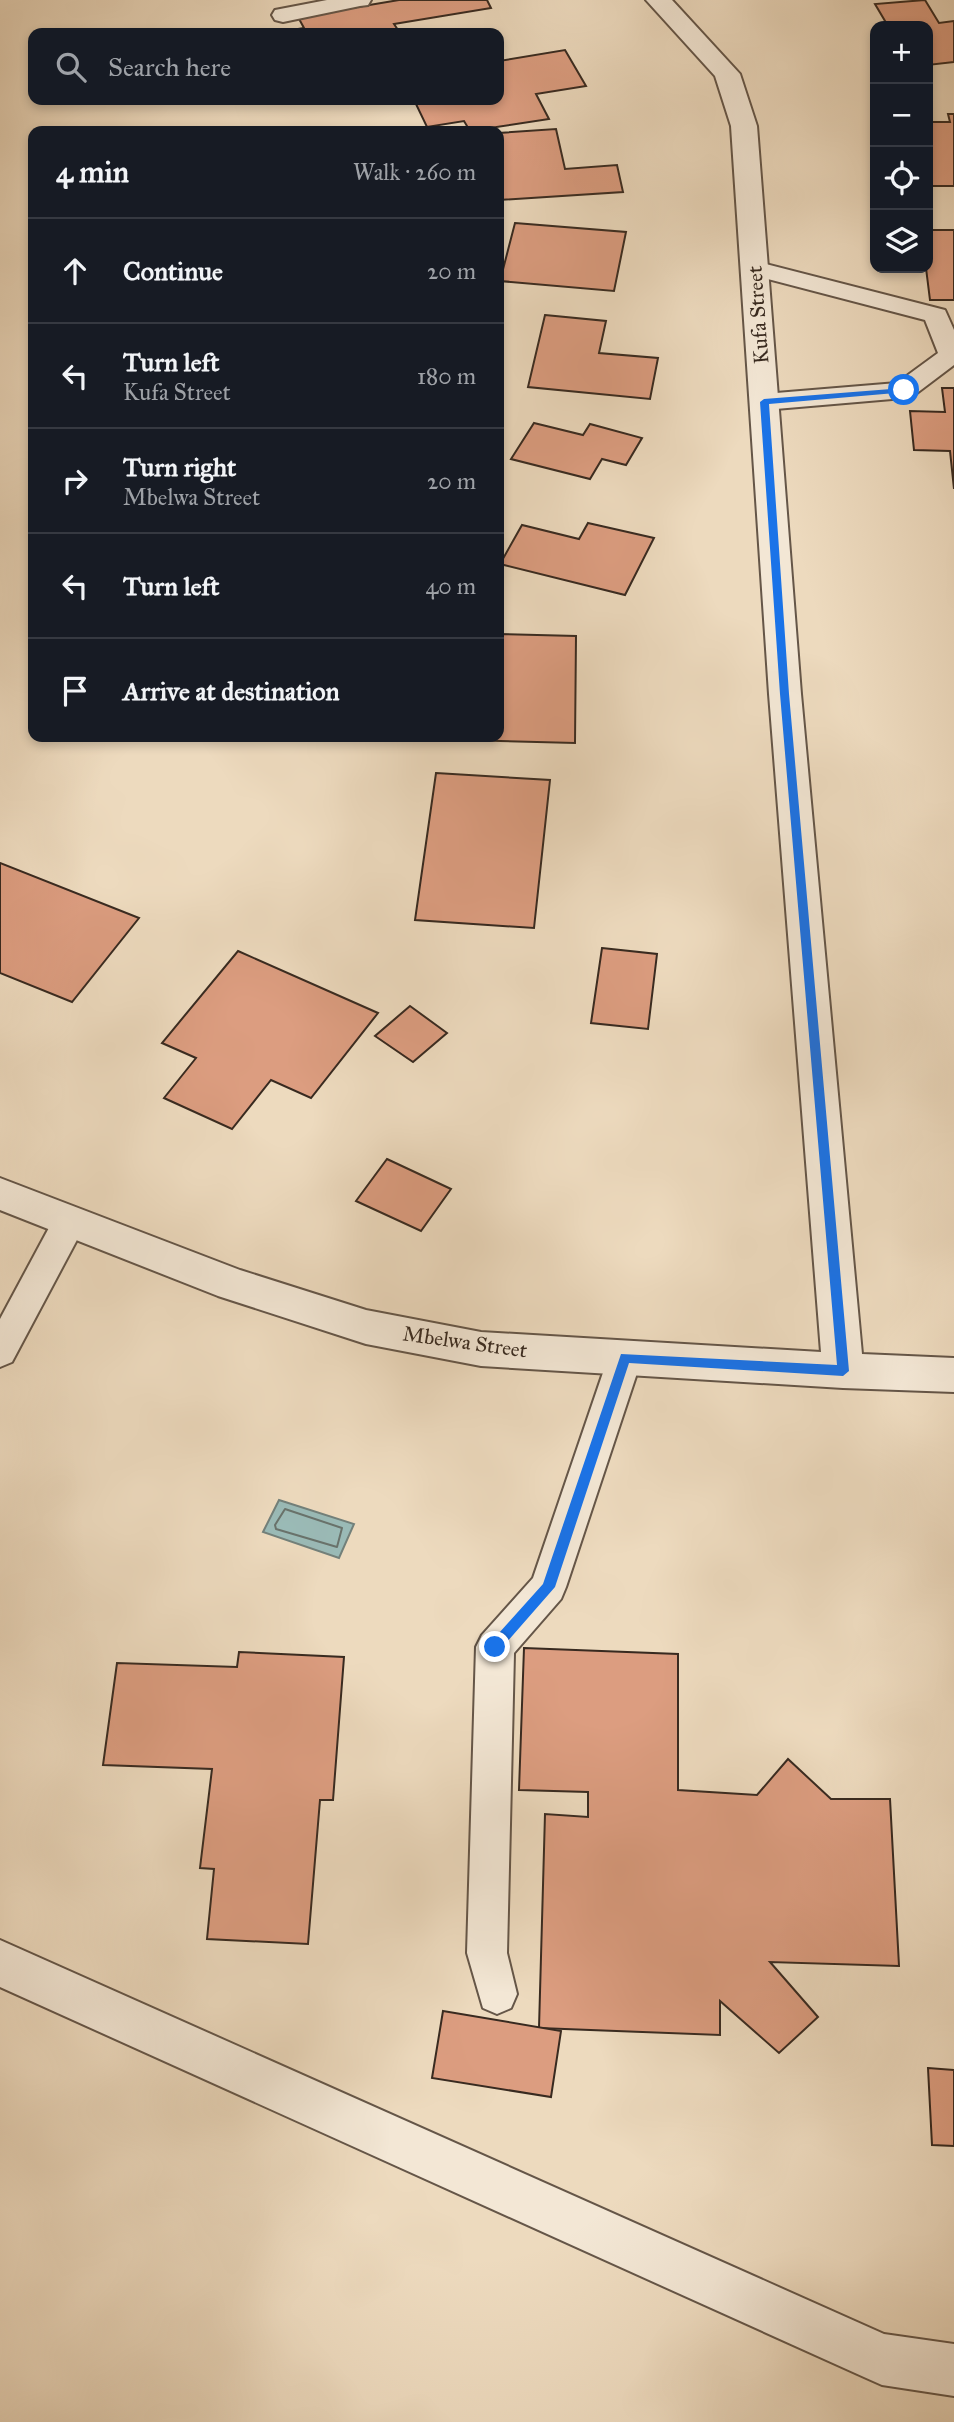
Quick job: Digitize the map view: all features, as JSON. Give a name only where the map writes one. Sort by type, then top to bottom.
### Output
[{"type":"street","name":"Kufa Street","points":[[662,1],[727,74],[744,126],[785,694],[843,1371]]},
{"type":"street","name":"Mbelwa Street","points":[[0,1194],[232,1284],[366,1327],[481,1349],[954,1375]]},
{"type":"street","points":[[0,1964],[882,2359],[954,2370]]},
{"type":"lane","points":[[283,15],[360,0]]},
{"type":"lane","points":[[754,268],[936,315],[951,355],[904,390],[764,402]]},
{"type":"lane","points":[[0,1352],[70,1221]]},
{"type":"lane","points":[[497,1994],[487,1953],[495,1647],[548,1587],[625,1358]]},
{"type":"water","points":[[279,1500],[354,1524],[339,1558],[263,1532]]},
{"type":"building","points":[[399,0],[487,0],[491,8],[394,24],[397,28],[304,28],[298,17]]},
{"type":"building","points":[[925,0],[939,23],[954,21],[954,62],[933,64],[933,21],[885,21],[875,4]]},
{"type":"building","points":[[565,50],[586,86],[536,94],[549,119],[503,126],[467,126],[464,121],[427,126],[416,105],[504,105],[504,60]]},
{"type":"building","points":[[948,114],[954,114],[954,186],[933,186],[933,122],[950,122]]},
{"type":"building","points":[[556,129],[565,169],[617,165],[623,192],[504,200],[504,133]]},
{"type":"building","points":[[515,223],[626,232],[614,291],[504,281],[504,266]]},
{"type":"building","points":[[933,230],[954,230],[954,300],[930,300],[927,273],[933,273]]},
{"type":"building","points":[[545,315],[606,321],[599,353],[658,358],[650,399],[528,387]]},
{"type":"building","points":[[942,388],[954,388],[954,489],[950,451],[914,450],[910,411],[945,412]]},
{"type":"building","points":[[534,423],[583,435],[590,424],[642,438],[626,465],[602,459],[590,479],[511,459]]},
{"type":"building","points":[[588,523],[654,538],[625,595],[504,565],[504,557],[522,525],[579,539]]},
{"type":"building","points":[[504,634],[576,636],[575,743],[504,741]]},
{"type":"building","points":[[436,773],[550,780],[534,928],[415,920]]},
{"type":"building","points":[[0,863],[139,918],[72,1002],[0,973]]},
{"type":"building","points":[[602,948],[657,954],[648,1029],[591,1023]]},
{"type":"building","points":[[238,951],[378,1013],[311,1098],[271,1080],[232,1129],[164,1098],[196,1058],[162,1043]]},
{"type":"building","points":[[410,1006],[447,1033],[413,1062],[375,1036]]},
{"type":"building","points":[[387,1159],[451,1189],[421,1231],[356,1201]]},
{"type":"building","points":[[524,1648],[678,1654],[678,1790],[757,1795],[788,1759],[831,1799],[890,1799],[899,1966],[770,1962],[818,2017],[779,2053],[720,2001],[720,2035],[539,2028],[545,1814],[588,1817],[588,1792],[519,1790]]},
{"type":"building","points":[[239,1652],[344,1657],[333,1800],[320,1800],[308,1944],[207,1939],[214,1869],[200,1868],[212,1769],[103,1765],[117,1663],[237,1667]]},
{"type":"building","points":[[443,2011],[561,2031],[551,2097],[432,2078]]},
{"type":"building","points":[[928,2068],[954,2070],[954,2146],[932,2145]]},
{"type":"route","points":[[495,1647],[548,1587],[625,1358],[843,1371],[785,694],[764,402],[904,390]]}]
